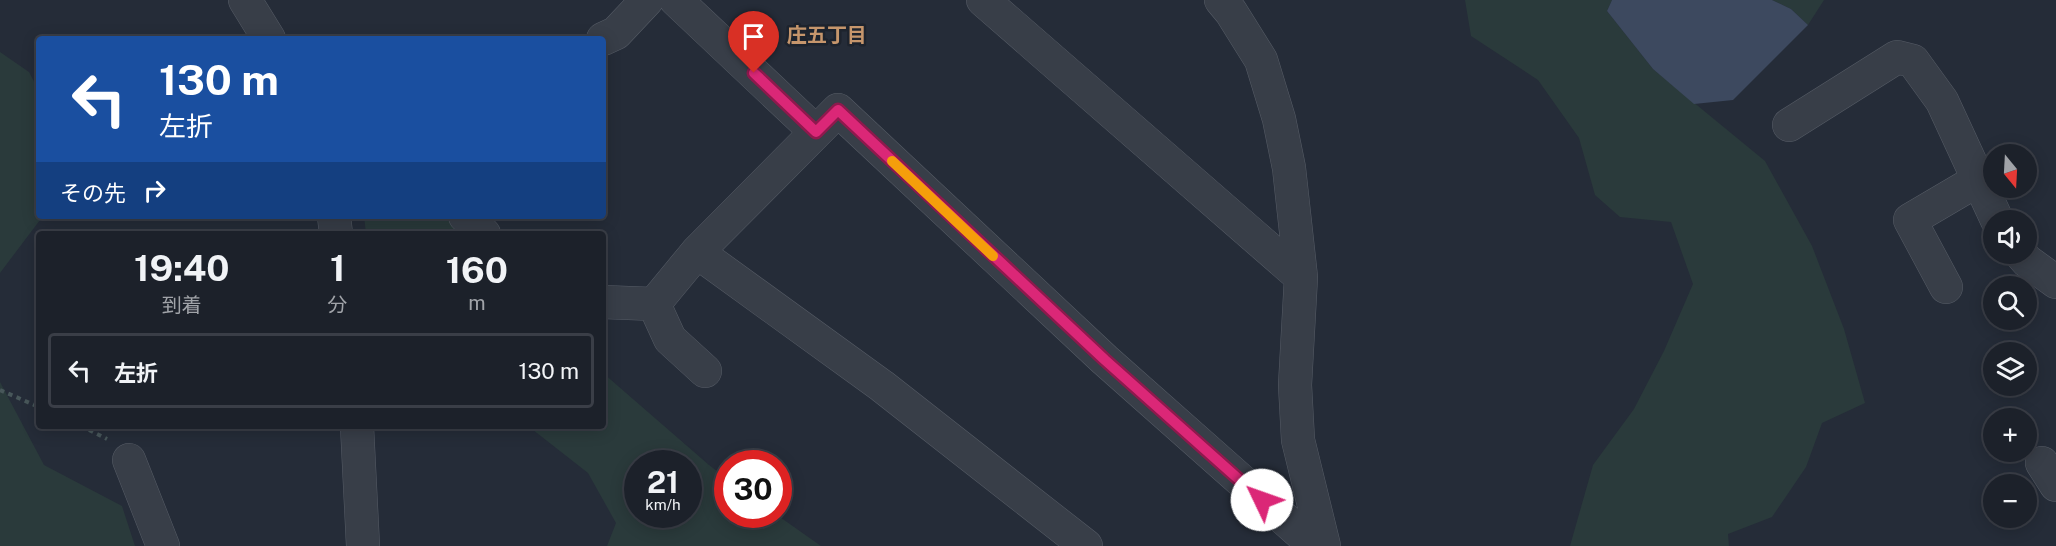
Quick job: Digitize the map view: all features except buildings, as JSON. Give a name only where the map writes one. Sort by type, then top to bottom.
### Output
[{"type":"street","points":[[244,0],[267,36]]},
{"type":"street","points":[[606,38],[616,33],[647,0]]},
{"type":"street","points":[[676,0],[816,132]]},
{"type":"street","points":[[983,0],[1301,277]]},
{"type":"street","points":[[1221,0],[1232,12],[1261,60],[1279,118],[1289,168],[1301,277],[1295,385],[1298,440],[1323,546]]},
{"type":"street","points":[[1790,125],[1897,57],[1912,61],[1942,101],[1992,210]]},
{"type":"street","points":[[654,304],[697,252],[838,110],[1105,360],[1315,546]]},
{"type":"street","points":[[1947,288],[1910,220],[1978,180]]},
{"type":"street","points":[[468,219],[481,231]]},
{"type":"street","points":[[697,252],[882,386],[1086,546]]},
{"type":"street","points":[[2031,264],[2056,282]]},
{"type":"street","points":[[606,302],[654,304]]},
{"type":"street","points":[[654,304],[670,339],[705,372]]},
{"type":"street","points":[[357,429],[363,546]]},
{"type":"street","points":[[129,460],[163,546]]},
{"type":"path","points":[[0,390],[36,406]]},
{"type":"shaded area","points":[[1465,0],[1612,0],[1607,11],[1653,69],[1765,161],[1812,246],[1844,329],[1865,403],[1822,423],[1806,467],[1772,517],[1728,534],[1729,546],[1570,546],[1593,465],[1634,409],[1664,351],[1693,284],[1671,222],[1620,217],[1595,195],[1579,138],[1538,80],[1471,36]]},
{"type":"shaded area","points":[[1772,0],[1824,0],[1808,25],[1791,9]]},
{"type":"shaded area","points":[[0,52],[29,72],[36,85],[36,219],[41,219],[0,273]]},
{"type":"shaded area","points":[[364,219],[455,219],[466,231],[366,231]]},
{"type":"shaded area","points":[[606,376],[692,450],[624,450],[624,528],[702,528],[702,459],[714,469],[714,528],[792,528],[792,526],[821,546],[607,546],[616,523],[588,473],[532,429],[606,429]]},
{"type":"shaded area","points":[[0,382],[44,465],[122,506],[135,546],[0,546]]},
{"type":"water","points":[[1612,0],[1772,0],[1791,9],[1808,25],[1733,100],[1694,104],[1653,69],[1607,11]]},
{"type":"slow traffic","points":[[892,161],[993,256]]},
{"type":"district","name":"庄五丁目","points":[[827,35]]},
{"type":"route","points":[[754,73],[816,132],[838,110],[1105,360],[1262,500]]}]
